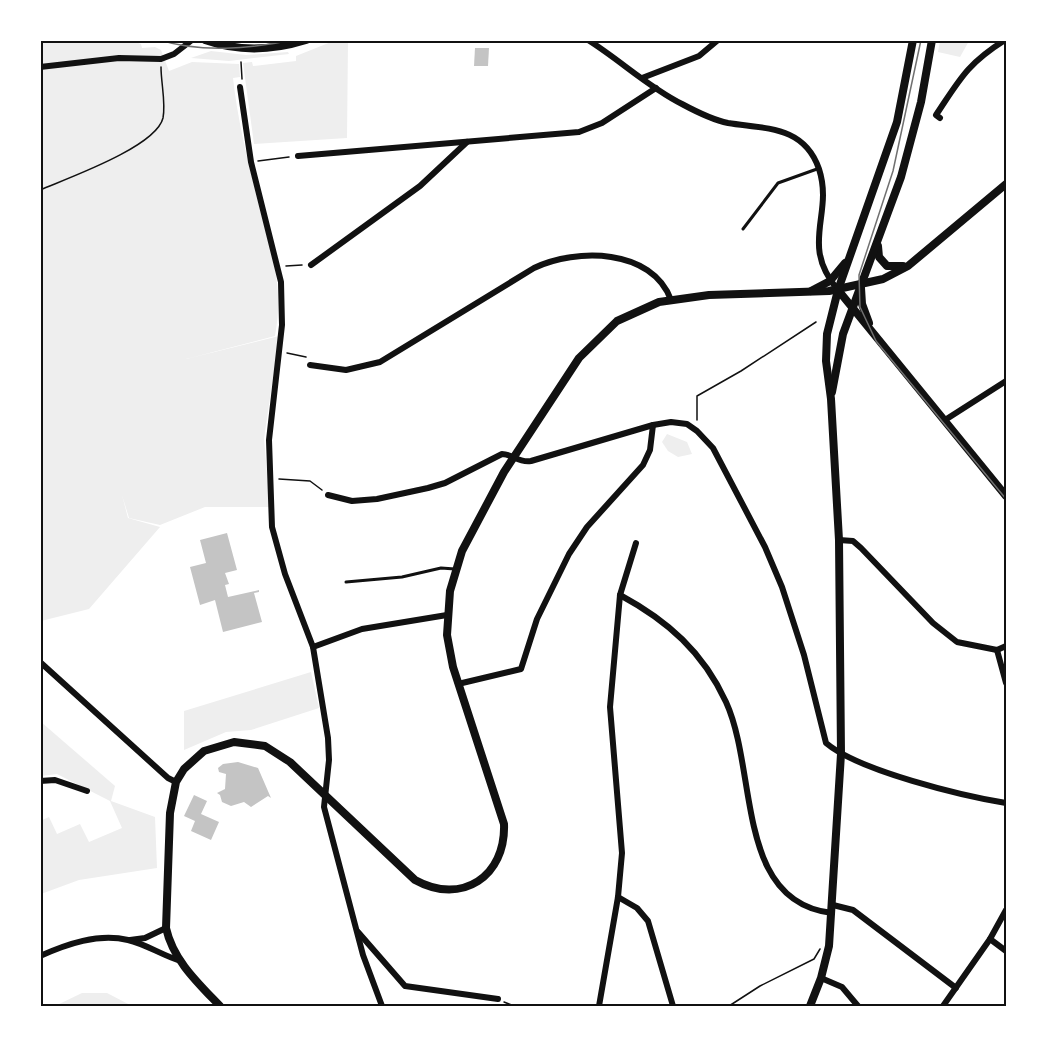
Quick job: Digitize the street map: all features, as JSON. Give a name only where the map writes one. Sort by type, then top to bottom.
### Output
[{"type":"main road","points":[[205,40],[224,47],[246,50],[306,40]]},
{"type":"main road","points":[[810,1006],[830,946],[841,754],[839,540],[826,348],[828,323],[897,122],[913,40]]},
{"type":"main road","points":[[831,399],[841,342],[852,308],[878,246],[916,124],[932,40]]},
{"type":"street","points":[[40,67],[119,58],[161,59],[174,54],[192,40]]},
{"type":"street","points":[[588,40],[682,105],[727,123],[762,125],[787,132],[807,148],[819,168],[823,191],[818,247],[830,281],[1006,496]]},
{"type":"street","points":[[642,78],[699,56],[718,40]]},
{"type":"street","points":[[940,118],[936,115],[967,69],[1005,40]]},
{"type":"street","points":[[240,87],[251,162],[279,267],[283,313],[269,440],[275,543],[314,647],[328,738],[324,807],[363,955],[382,1006]]},
{"type":"street","points":[[298,156],[567,134],[590,129],[656,88]]},
{"type":"street","points":[[311,264],[420,186],[468,142]]},
{"type":"street","points":[[219,1006],[181,962],[166,928],[170,813],[177,782],[184,769],[204,751],[234,742],[250,742],[278,752],[406,873],[427,887],[453,890],[464,888],[483,878],[498,859],[505,837],[504,824],[449,650],[447,615],[455,569],[513,458],[579,358],[617,321],[632,313],[671,300],[709,295],[838,290],[861,286],[900,271],[1006,184]]},
{"type":"street","points":[[878,246],[879,257],[889,267],[899,267],[915,260]]},
{"type":"street","points":[[807,293],[830,281],[851,253]]},
{"type":"street","points":[[310,365],[346,370],[380,362],[534,268],[560,258],[596,256],[637,266],[662,281],[671,300]]},
{"type":"street","points":[[818,288],[824,280],[824,269]]},
{"type":"street","points":[[861,286],[863,308],[875,335]]},
{"type":"street","points":[[945,420],[1006,381]]},
{"type":"street","points":[[328,495],[352,501],[388,497],[445,483],[497,455],[506,454],[521,462],[531,461],[653,425],[680,423],[697,430],[713,448],[773,565],[799,638],[822,735],[826,743],[841,754],[967,797],[1006,804]]},
{"type":"street","points":[[458,684],[521,669],[537,618],[560,571],[587,527],[648,458],[653,425]]},
{"type":"street","points":[[839,540],[853,542],[861,548],[933,623],[957,642],[997,650],[1006,646]]},
{"type":"street","points":[[599,1006],[618,897],[622,830],[610,720],[620,595],[636,543]]},
{"type":"street","points":[[620,595],[670,625],[690,645],[710,671],[727,703],[738,734],[766,868],[781,890],[799,905],[853,910],[956,988]]},
{"type":"street","points":[[314,647],[362,629],[447,615]]},
{"type":"street","points":[[997,650],[1006,683]]},
{"type":"street","points":[[40,662],[168,778],[177,782]]},
{"type":"street","points":[[40,781],[56,780],[87,791]]},
{"type":"street","points":[[618,897],[638,908],[648,921],[673,1006]]},
{"type":"street","points":[[943,1006],[990,939],[1006,910]]},
{"type":"street","points":[[40,956],[64,945],[99,938],[130,940],[145,938],[166,928]]},
{"type":"street","points":[[358,932],[405,986],[498,999]]},
{"type":"street","points":[[990,939],[1006,951]]},
{"type":"street","points":[[130,940],[181,962]]},
{"type":"street","points":[[821,978],[842,987],[858,1006]]},
{"type":"lane","points":[[743,229],[778,183],[819,168]]},
{"type":"lane","points":[[346,582],[402,577],[441,568],[455,569]]},
{"type":"path","points":[[40,190],[102,164],[154,135],[163,119],[161,59]]},
{"type":"path","points":[[240,87],[243,79],[241,62]]},
{"type":"path","points":[[251,162],[298,156]]},
{"type":"path","points":[[279,267],[311,264]]},
{"type":"path","points":[[697,430],[697,396],[741,371],[816,322]]},
{"type":"path","points":[[279,351],[308,358],[310,365]]},
{"type":"path","points":[[271,478],[310,481],[328,495]]},
{"type":"path","points":[[729,1006],[760,986],[814,959],[817,950]]},
{"type":"path","points":[[498,999],[514,1006]]},
{"type":"shaded area","points":[[336,40],[348,41],[347,138],[254,144],[243,63],[252,62],[253,66],[296,61],[296,56]]},
{"type":"shaded area","points":[[940,40],[969,41],[960,57],[938,52]]},
{"type":"shaded area","points":[[40,41],[133,41],[141,44],[142,48],[155,47],[161,50],[169,71],[192,62],[239,64],[240,77],[233,78],[238,111],[277,286],[275,336],[186,359],[279,336],[264,439],[270,507],[205,507],[160,525],[129,518],[122,495],[128,518],[160,527],[89,609],[41,621]]},
{"type":"shaded area","points":[[211,51],[246,55],[288,52],[289,54],[229,61],[191,58]]},
{"type":"shaded area","points":[[667,434],[687,442],[692,454],[678,457],[668,451],[662,442]]},
{"type":"shaded area","points":[[311,672],[319,708],[251,730],[226,732],[184,750],[184,711]]},
{"type":"shaded area","points":[[41,722],[115,786],[111,801],[155,817],[157,868],[79,880],[41,894],[40,821],[49,817],[57,834],[80,824],[89,842],[122,828],[110,801],[57,774],[41,776]]},
{"type":"shaded area","points":[[82,993],[107,993],[132,1006],[55,1006]]},
{"type":"building","points":[[475,48],[489,48],[488,66],[474,66]]},
{"type":"building","points":[[227,533],[237,570],[225,573],[229,584],[225,585],[228,597],[259,590],[254,593],[262,622],[223,632],[215,600],[200,605],[190,567],[206,563],[200,540]]},
{"type":"building","points":[[238,762],[258,768],[271,798],[268,796],[251,807],[244,802],[231,806],[222,802],[217,793],[225,789],[226,774],[219,772],[218,768],[223,764]]},
{"type":"building","points":[[194,795],[207,801],[201,814],[219,822],[211,840],[191,831],[195,821],[184,816]]},
{"type":"tram line","points":[[160,40],[209,48],[260,46],[292,40]]},
{"type":"tram line","points":[[921,40],[893,171],[859,275],[860,307],[876,341],[1006,499]]}]
